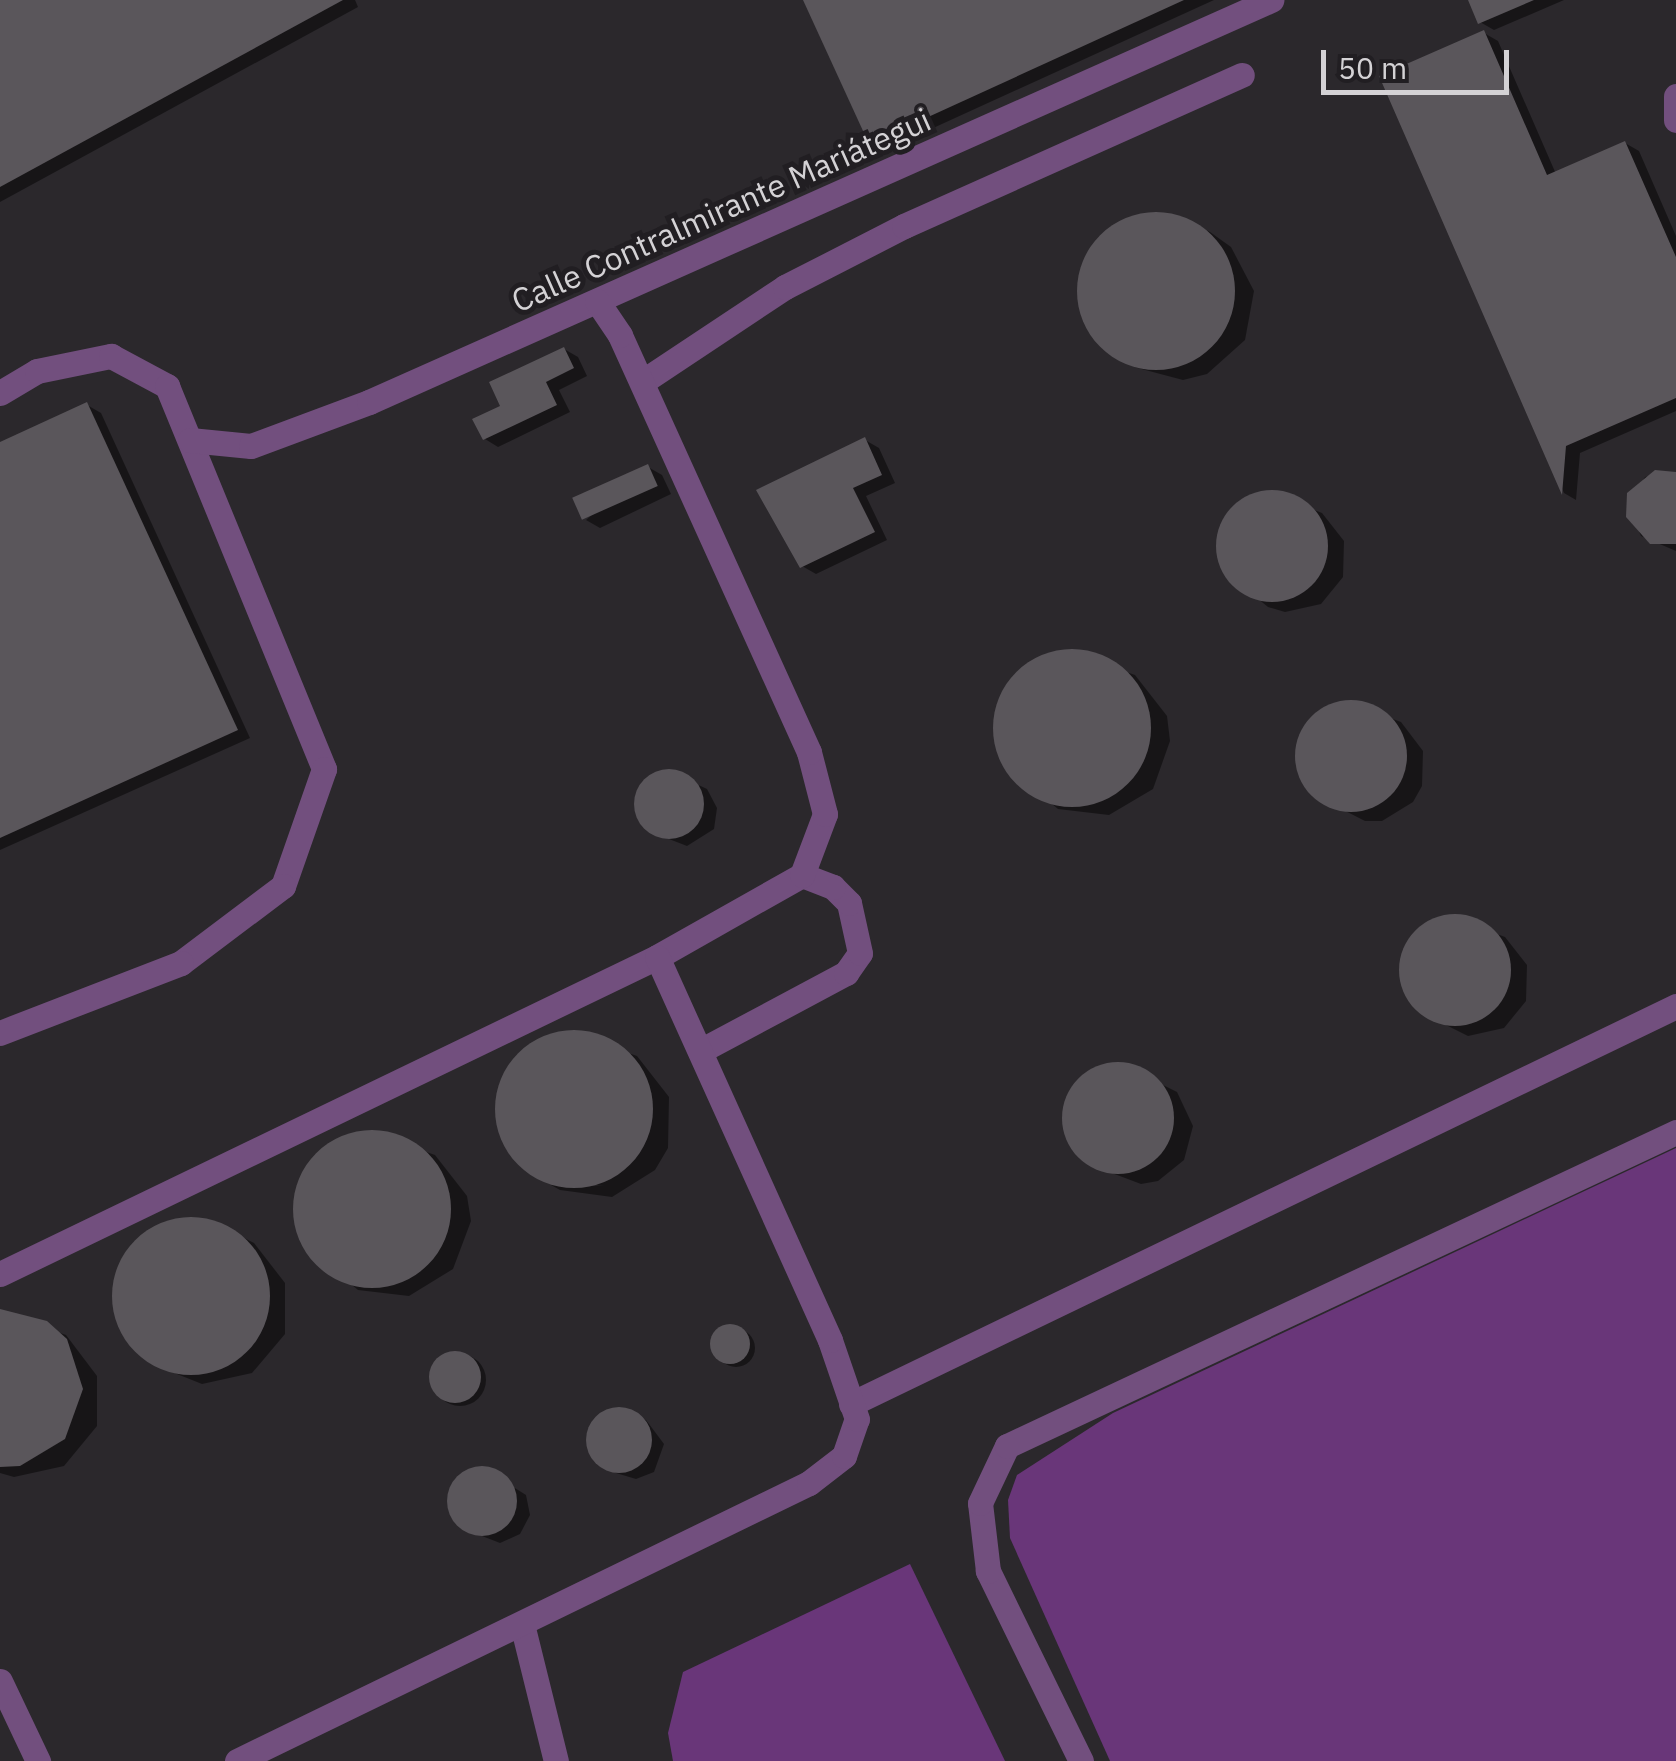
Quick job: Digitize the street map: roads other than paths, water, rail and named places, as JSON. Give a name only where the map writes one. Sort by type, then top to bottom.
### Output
[{"type":"street","name":"Calle Contralmirante Mariátegui","points":[[190,440],[251,446],[390,392],[1271,0]]},
{"type":"street","points":[[642,382],[785,287],[904,226],[1242,75]]},
{"type":"street","points":[[1676,96],[1676,120]]},
{"type":"street","points":[[0,1274],[657,957],[802,875],[825,814],[809,752],[642,382],[598,302]]},
{"type":"street","points":[[0,394],[37,371],[111,356],[167,386],[324,769],[283,886],[182,962],[0,1033]]},
{"type":"street","points":[[700,1052],[846,972],[860,953],[849,903],[833,887],[802,875]]},
{"type":"street","points":[[237,1761],[809,1483],[844,1456],[856,1420],[830,1340],[657,957]]},
{"type":"street","points":[[851,1404],[1676,1006]]},
{"type":"street","points":[[1081,1761],[988,1570],[980,1503],[1007,1446],[1676,1132]]},
{"type":"street","points":[[522,1624],[556,1761]]},
{"type":"street","points":[[0,1681],[38,1761]]}]
